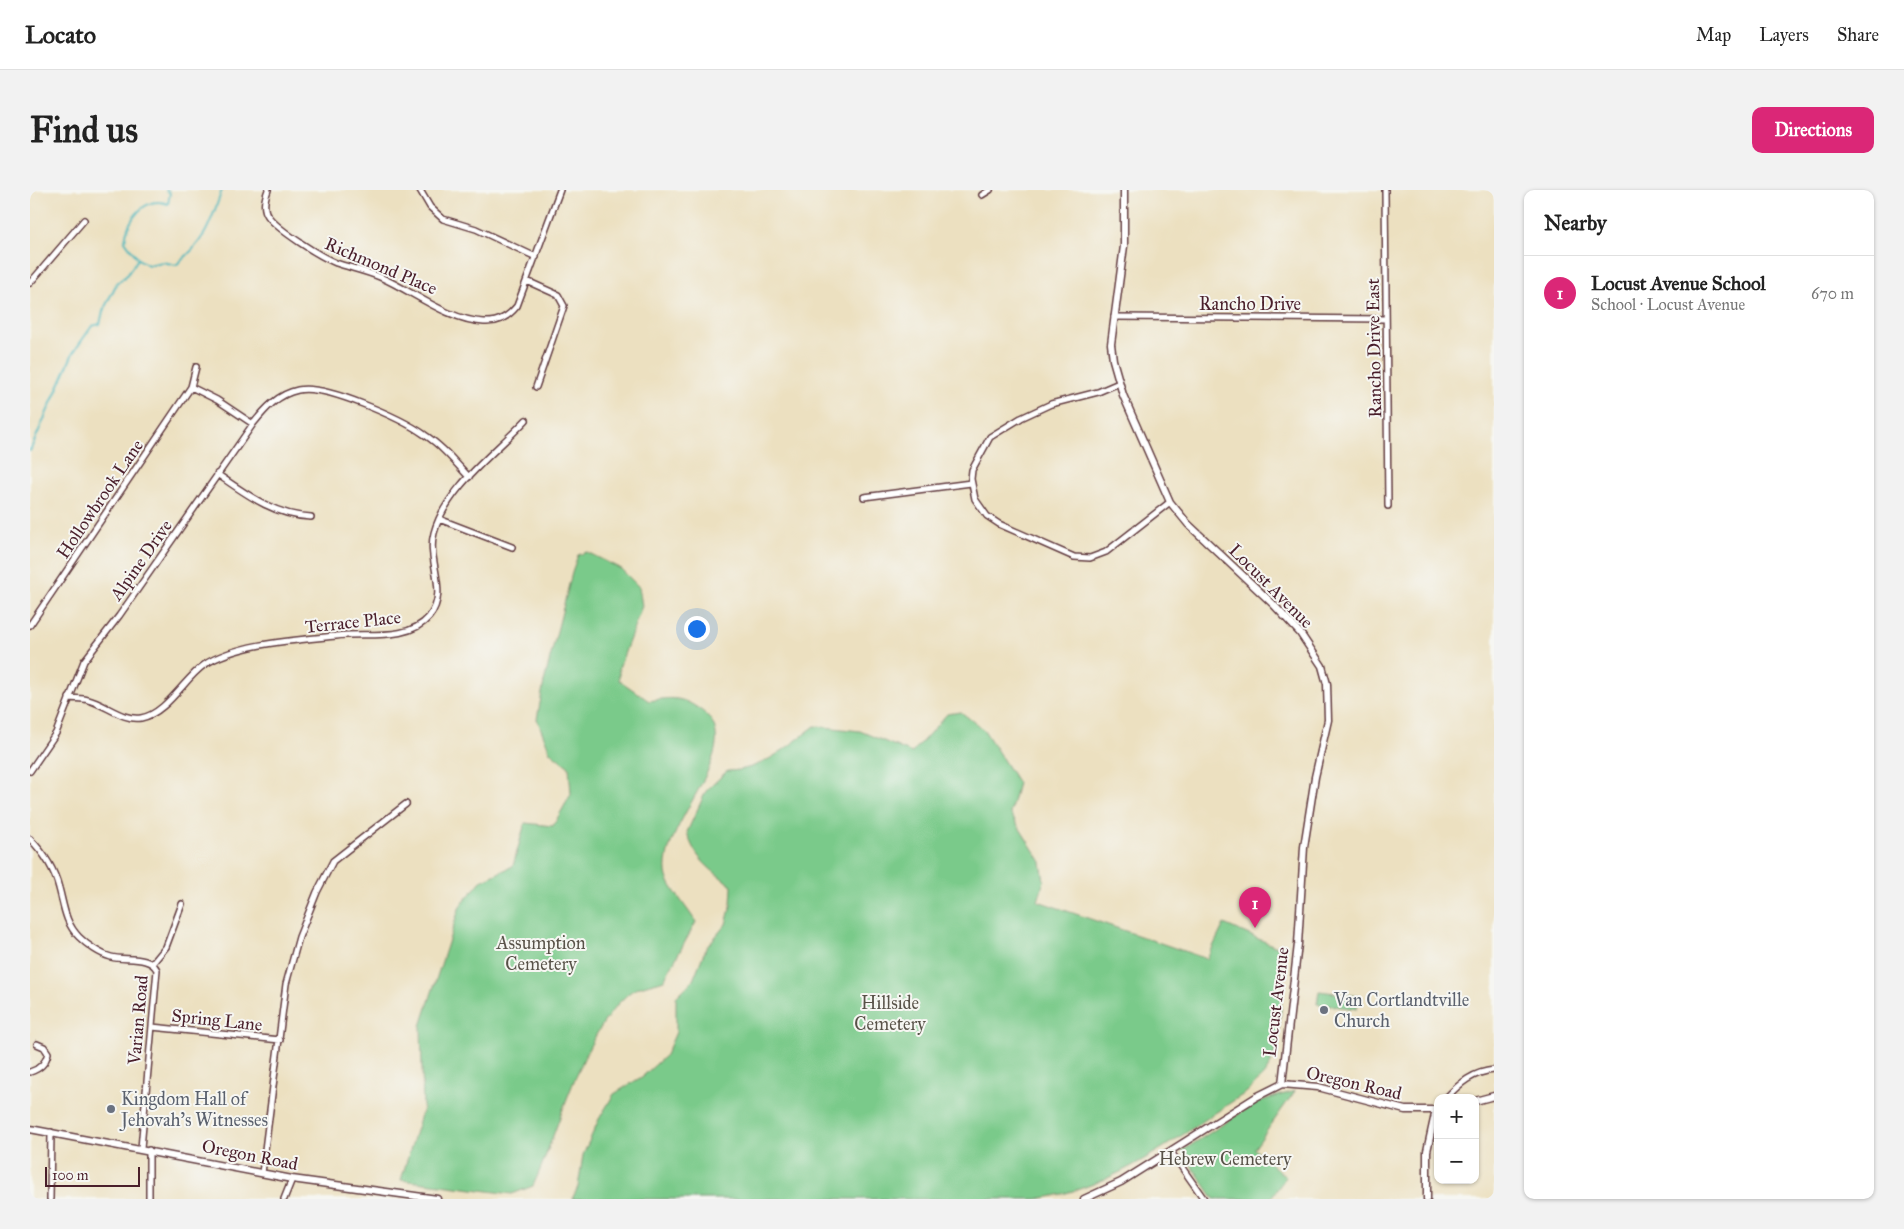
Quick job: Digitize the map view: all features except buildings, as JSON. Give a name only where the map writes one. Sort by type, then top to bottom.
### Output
[{"type":"street","name":"Richmond Place","points":[[268,190],[264,203],[268,216],[309,250],[336,263],[379,276],[471,320],[486,322],[504,318],[517,306],[560,190]]},
{"type":"street","points":[[420,190],[430,208],[443,219],[476,229],[536,257]]},
{"type":"street","points":[[982,195],[990,190]]},
{"type":"street","name":"Locust Avenue","points":[[1124,190],[1124,246],[1111,344],[1119,383],[1170,502],[1188,524],[1273,604],[1300,633],[1322,666],[1327,684],[1328,720],[1315,777],[1304,847],[1298,944],[1282,1084]]},
{"type":"street","name":"Rancho Drive East","points":[[1385,190],[1389,430],[1388,506]]},
{"type":"street","points":[[30,283],[84,220]]},
{"type":"street","points":[[527,281],[558,295],[562,299],[564,306],[536,386]]},
{"type":"street","name":"Rancho Drive","points":[[1114,316],[1386,319]]},
{"type":"street","points":[[196,367],[192,388],[216,400],[253,424]]},
{"type":"street","points":[[1119,383],[1037,410],[990,437],[975,460],[971,483],[975,499],[980,509],[999,524],[1074,557],[1083,558],[1106,552],[1170,502]]},
{"type":"street","name":"Hollowbrook Lane","points":[[30,625],[192,388]]},
{"type":"street","name":"Alpine Drive","points":[[30,771],[56,733],[79,671],[92,649],[119,616],[217,474],[270,404],[283,396],[303,390],[322,391],[350,400],[410,426],[425,435],[447,452],[469,477]]},
{"type":"street","name":"Terrace Place","points":[[69,698],[88,700],[123,714],[141,718],[158,710],[204,664],[234,651],[252,646],[337,636],[400,632],[412,629],[429,616],[438,601],[438,578],[432,550],[433,534],[439,519],[452,496],[526,420]]},
{"type":"street","points":[[217,474],[251,497],[276,510],[297,516],[311,517]]},
{"type":"street","points":[[864,497],[971,483]]},
{"type":"street","points":[[439,519],[512,546]]},
{"type":"street","points":[[262,1173],[286,984],[293,956],[313,901],[333,861],[406,804]]},
{"type":"street","points":[[30,839],[49,861],[59,887],[64,912],[79,937],[103,954],[152,964]]},
{"type":"street","name":"Varian Road","points":[[141,1148],[158,970],[152,964],[166,947],[182,904]]},
{"type":"street","name":"Spring Lane","points":[[152,1027],[280,1040]]},
{"type":"street","points":[[30,1072],[37,1070],[46,1060],[48,1053],[44,1047],[37,1044]]},
{"type":"street","points":[[1450,1094],[1468,1078],[1477,1073],[1494,1070]]},
{"type":"street","name":"Oregon Road","points":[[1084,1199],[1121,1182],[1256,1097],[1282,1084],[1318,1087],[1405,1110],[1434,1109]]},
{"type":"street","points":[[1479,1100],[1494,1096]]},
{"type":"street","points":[[1427,1199],[1428,1151],[1434,1123]]},
{"type":"street","name":"Oregon Road","points":[[30,1129],[141,1148],[292,1179],[437,1199]]},
{"type":"street","points":[[50,1199],[51,1132]]},
{"type":"street","points":[[149,1150],[149,1199]]},
{"type":"street","points":[[1171,1152],[1204,1199]]},
{"type":"street","points":[[284,1199],[292,1179]]},
{"type":"green space","name":"Assumption Cemetery","points":[[587,552],[621,569],[639,587],[642,606],[619,668],[619,680],[649,701],[671,698],[683,700],[702,711],[714,726],[716,745],[709,767],[674,836],[667,858],[667,877],[675,893],[696,922],[664,980],[631,991],[611,1012],[597,1033],[573,1084],[533,1186],[512,1194],[401,1180],[423,1108],[421,1026],[460,906],[481,881],[513,866],[525,823],[553,826],[571,794],[569,767],[550,752],[537,719],[544,682],[573,569],[578,555]]},
{"type":"green space","name":"Hillside Cemetery","points":[[961,712],[984,730],[1018,783],[1010,813],[1041,862],[1044,881],[1038,901],[1207,959],[1224,924],[1284,950],[1280,1025],[1274,1054],[1263,1076],[1247,1092],[1147,1158],[1093,1184],[1065,1193],[1036,1199],[572,1199],[578,1187],[583,1155],[599,1119],[614,1094],[643,1076],[666,1055],[676,1032],[676,997],[693,980],[706,948],[726,924],[731,905],[732,886],[710,869],[699,857],[690,842],[687,832],[706,791],[727,771],[752,767],[763,762],[785,749],[815,726],[860,731],[912,753],[947,714]]},
{"type":"green space","points":[[1319,991],[1359,996],[1357,1009],[1317,1004]]},
{"type":"green space","name":"Hebrew Cemetery","points":[[1295,1091],[1254,1149],[1286,1177],[1270,1199],[1214,1199],[1182,1151],[1257,1102]]},
{"type":"waterway","points":[[166,190],[170,193],[168,204],[160,202],[145,206],[133,218],[126,233],[125,241],[138,259],[148,265],[163,262],[176,265],[194,248],[206,231],[222,190]]},
{"type":"waterway","points":[[30,451],[73,353],[92,326],[100,324],[103,311],[117,283],[126,276],[138,259]]},
{"type":"place","name":"Locust Avenue School","points":[[1255,928]]},
{"type":"place","name":"Van Cortlandtville Church","points":[[1324,1010]]},
{"type":"place","name":"Kingdom Hall of Jehovah’s Witnesses","points":[[111,1109]]}]
